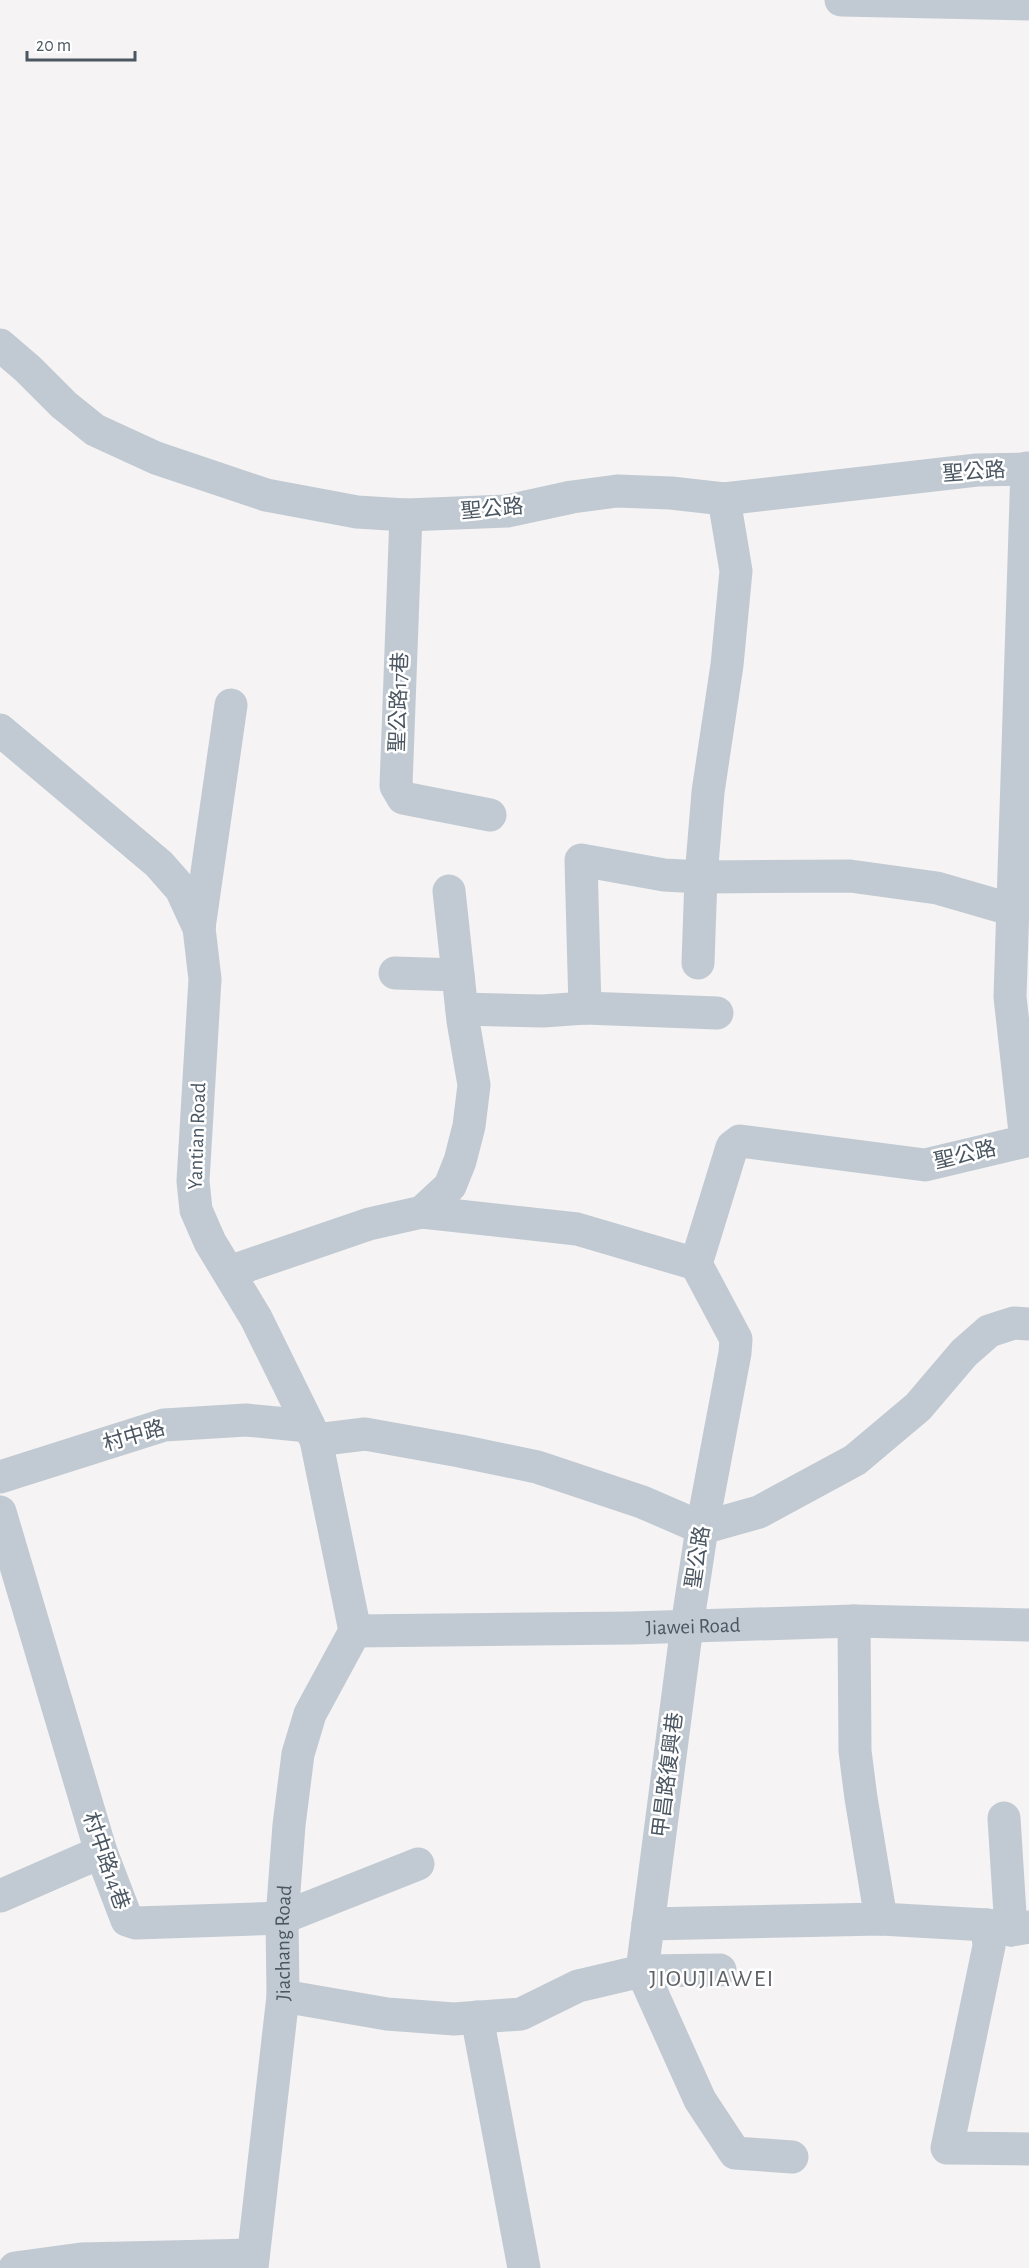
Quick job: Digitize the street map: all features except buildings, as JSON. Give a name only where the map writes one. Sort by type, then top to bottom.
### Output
[{"type":"street","points":[[841,0],[1029,4]]},
{"type":"street","name":"聖公路","points":[[0,345],[64,405],[95,429],[156,458],[266,495],[357,512],[405,515],[507,511],[572,497],[617,491],[671,493],[724,499],[977,470],[1028,469],[1010,997],[1026,1141],[925,1165],[740,1141],[732,1147],[696,1264],[736,1339],[687,1626]]},
{"type":"street","points":[[698,963],[701,877],[708,792],[728,665],[736,571],[724,499]]},
{"type":"street","name":"聖公路17巷","points":[[405,515],[396,786],[403,798],[490,815]]},
{"type":"street","points":[[199,928],[231,705]]},
{"type":"street","name":"Yantian Road","points":[[0,729],[159,864],[181,889],[199,928],[205,979],[193,1181],[196,1210],[210,1242],[256,1318],[312,1433],[355,1630]]},
{"type":"street","points":[[585,1008],[581,860],[664,875],[701,877],[850,876],[937,888],[1013,910]]},
{"type":"street","points":[[422,1212],[450,1186],[460,1161],[469,1126],[474,1085],[462,1009],[449,891]]},
{"type":"street","points":[[395,972],[458,975]]},
{"type":"street","points":[[462,1009],[543,1011],[585,1008],[717,1013]]},
{"type":"street","points":[[229,1272],[369,1224],[422,1212],[577,1229],[696,1264]]},
{"type":"street","points":[[702,1528],[759,1512],[855,1460],[918,1407],[964,1353],[989,1331],[1014,1323],[1029,1324]]},
{"type":"street","name":"村中路","points":[[0,1477],[164,1425],[246,1420],[312,1433],[365,1434],[537,1467],[642,1502],[702,1528]]},
{"type":"street","name":"村中路14巷","points":[[0,1512],[101,1852],[127,1920],[136,1923],[282,1918],[418,1864]]},
{"type":"street","points":[[854,1620],[855,1751],[881,1919]]},
{"type":"street","name":"Jiawei Road","points":[[355,1630],[687,1626],[854,1620],[1029,1625]]},
{"type":"street","name":"甲昌路復興巷","points":[[642,1971],[687,1626]]},
{"type":"street","name":"Jiachang Road","points":[[252,2261],[283,1996],[282,1918],[289,1825],[298,1754],[310,1714],[355,1630]]},
{"type":"street","points":[[1004,1818],[1009,1927],[989,1946],[946,2148],[1029,2149]]},
{"type":"street","points":[[0,1896],[101,1852]]},
{"type":"street","points":[[648,1924],[881,1919],[1009,1927]]},
{"type":"street","points":[[283,1996],[387,2014],[454,2019],[521,2014],[578,1986],[642,1971],[720,1970]]},
{"type":"street","points":[[642,1971],[700,2100],[735,2152],[792,2157]]},
{"type":"street","points":[[477,2017],[524,2268]]},
{"type":"street","points":[[0,2265],[14,2268],[81,2259],[252,2261]]},
{"type":"district","name":"JIOUJIAWEI","points":[[712,1979]]}]
